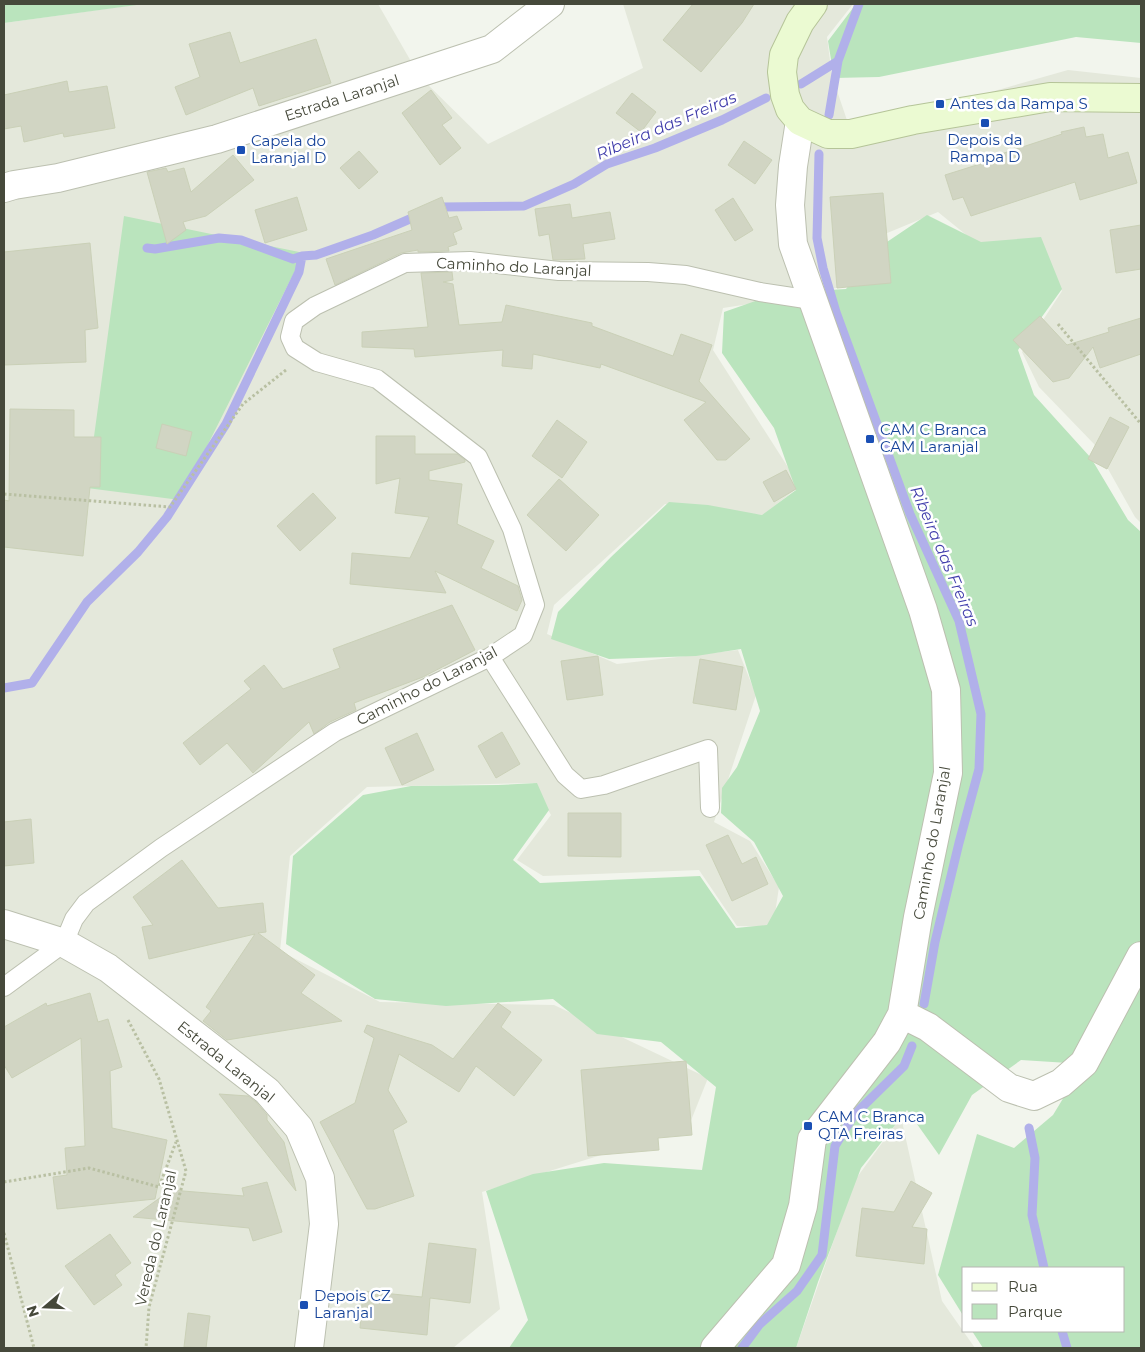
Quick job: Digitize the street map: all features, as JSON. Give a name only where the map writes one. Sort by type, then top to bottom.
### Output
[{"type":"main road","points":[[813,4],[800,22],[784,54],[782,72],[784,95],[790,108],[800,121],[828,134],[851,134],[913,120],[1050,97],[1141,98]]},
{"type":"street","name":"Estrada Laranjal","points":[[4,188],[14,184],[58,178],[216,139],[492,49],[550,4]]},
{"type":"street","name":"Caminho do Laranjal","points":[[715,1348],[786,1265],[803,1206],[812,1139],[887,1042],[902,1014],[918,917],[948,773],[946,690],[923,610],[793,244],[790,205],[793,166],[800,121]]},
{"type":"street","name":"Estrada Laranjal","points":[[4,924],[64,943],[108,968],[267,1091],[299,1128],[320,1178],[324,1224],[309,1348]]},
{"type":"street","points":[[902,1014],[928,1027],[1009,1088],[1034,1096],[1061,1083],[1084,1064],[1141,956]]},
{"type":"lane","name":"Caminho do Laranjal","points":[[64,943],[74,919],[86,903],[161,848],[335,732],[490,657],[523,635],[535,604],[512,529],[478,457],[378,379],[311,358],[295,348],[290,337],[294,321],[314,306],[405,262],[470,261],[559,271],[648,272],[686,275],[760,292],[812,300]]},
{"type":"lane","points":[[490,657],[565,775],[581,789],[604,785],[708,749],[710,808]]},
{"type":"lane","points":[[4,987],[64,943]]},
{"type":"path","points":[[1058,324],[1141,424]]},
{"type":"path","points":[[4,494],[170,506],[243,404],[311,358]]},
{"type":"path","name":"Vereda do Laranjal","points":[[126,1018],[159,1079],[186,1171],[149,1307],[146,1348]]},
{"type":"path","points":[[4,1182],[89,1168],[158,1187],[177,1141]]},
{"type":"path","points":[[4,1233],[34,1348]]},
{"type":"shaded area","points":[[141,4],[378,4],[420,77],[488,144],[643,68],[623,4],[853,4],[827,37],[832,76],[851,132],[1068,70],[1141,78],[1141,523],[1135,517],[1094,444],[1039,387],[1022,352],[1062,291],[1041,244],[975,242],[938,212],[880,236],[846,286],[783,299],[723,308],[713,350],[800,486],[763,515],[665,504],[554,605],[547,634],[617,664],[738,650],[756,695],[714,822],[750,841],[779,887],[773,927],[737,926],[699,870],[543,876],[517,860],[551,815],[533,783],[367,787],[290,856],[280,951],[380,1002],[554,1005],[708,1078],[688,1128],[482,1192],[500,1309],[453,1348],[4,1348],[4,23]]},
{"type":"shaded area","points":[[901,1117],[942,1301],[975,1348],[796,1348],[855,1180]]},
{"type":"green space","points":[[4,4],[144,4],[4,23]]},
{"type":"green space","points":[[856,4],[1141,4],[1141,43],[1076,37],[879,77],[834,78],[828,41]]},
{"type":"green space","points":[[927,215],[981,242],[1041,237],[1062,289],[1018,350],[1034,395],[1091,458],[1128,520],[1141,532],[1141,1348],[983,1348],[973,1332],[1125,1332],[1125,1267],[962,1267],[962,1314],[938,1275],[977,1134],[1014,1148],[1053,1115],[1084,1064],[1021,1060],[972,1095],[939,1155],[907,1110],[861,1168],[818,1282],[796,1348],[509,1348],[528,1320],[486,1191],[533,1174],[604,1163],[702,1170],[716,1087],[661,1042],[597,1034],[553,999],[446,1006],[375,999],[286,944],[293,856],[363,795],[411,786],[537,783],[549,810],[513,860],[540,883],[700,876],[736,928],[767,925],[783,896],[754,842],[721,813],[722,788],[737,767],[760,711],[741,649],[696,656],[609,659],[551,639],[558,612],[611,557],[669,502],[708,505],[762,515],[796,490],[774,428],[722,353],[724,312],[778,293],[846,289],[878,248]]},
{"type":"green space","points":[[124,216],[304,253],[180,500],[87,488]]},
{"type":"building","points":[[693,4],[754,4],[742,23],[701,72],[663,40]]},
{"type":"building","points":[[230,32],[240,63],[316,39],[331,83],[259,106],[253,88],[186,115],[175,87],[200,77],[189,44]]},
{"type":"building","points":[[67,81],[69,92],[107,86],[115,128],[64,137],[63,133],[24,142],[21,126],[4,129],[4,95]]},
{"type":"building","points":[[431,90],[452,118],[442,125],[461,148],[440,165],[402,113]]},
{"type":"building","points":[[632,93],[656,112],[641,132],[616,113]]},
{"type":"building","points":[[1084,127],[1086,137],[1103,134],[1108,158],[1128,152],[1137,183],[1080,200],[1075,182],[971,216],[963,197],[953,200],[945,175],[996,159],[995,156],[1062,134],[1061,132]]},
{"type":"building","points":[[744,141],[772,160],[755,184],[728,165]]},
{"type":"building","points":[[359,151],[378,172],[359,189],[340,168]]},
{"type":"building","points":[[233,155],[254,180],[206,216],[183,222],[186,230],[167,244],[147,172],[166,168],[168,172],[184,168],[191,192]]},
{"type":"building","points":[[883,193],[891,283],[837,288],[830,197]]},
{"type":"building","points":[[297,197],[307,230],[265,243],[255,210]]},
{"type":"building","points":[[442,197],[449,218],[457,216],[462,229],[453,233],[457,244],[448,247],[449,251],[418,252],[418,250],[401,253],[335,285],[326,259],[412,230],[408,212]]},
{"type":"building","points":[[733,198],[753,230],[735,241],[715,210]]},
{"type":"building","points":[[570,204],[572,218],[610,212],[615,239],[583,244],[585,259],[553,260],[549,234],[539,236],[535,209]]},
{"type":"building","points":[[1141,225],[1141,269],[1116,273],[1110,230]]},
{"type":"building","points":[[90,243],[98,328],[85,330],[86,362],[4,365],[4,252]]},
{"type":"building","points":[[452,272],[453,280],[443,282],[453,284],[459,325],[502,322],[506,305],[592,323],[592,326],[673,356],[681,334],[712,345],[699,381],[750,439],[726,460],[717,460],[684,420],[706,402],[601,364],[600,368],[533,354],[532,369],[502,366],[503,350],[415,357],[414,349],[362,347],[362,332],[428,327],[421,273]]},
{"type":"building","points":[[1040,316],[1067,345],[1109,332],[1108,328],[1141,318],[1141,354],[1100,368],[1093,347],[1069,378],[1053,382],[1013,340]]},
{"type":"building","points":[[10,409],[74,410],[74,437],[101,437],[100,487],[90,487],[83,556],[4,547],[4,500],[9,501]]},
{"type":"building","points":[[1110,417],[1129,427],[1107,469],[1088,459]]},
{"type":"building","points":[[557,420],[587,442],[562,478],[532,456]]},
{"type":"building","points":[[162,424],[192,432],[186,456],[156,448]]},
{"type":"building","points":[[376,436],[415,436],[415,454],[457,454],[465,460],[465,462],[429,471],[429,480],[462,484],[457,524],[494,541],[481,568],[518,586],[522,600],[517,611],[435,571],[446,593],[350,584],[352,553],[410,558],[429,517],[395,513],[400,478],[376,484]]},
{"type":"building","points":[[786,470],[796,489],[774,502],[763,482]]},
{"type":"building","points":[[559,479],[599,515],[566,551],[527,515]]},
{"type":"building","points":[[313,493],[336,518],[300,551],[277,526]]},
{"type":"building","points":[[452,605],[475,650],[423,677],[354,703],[356,710],[330,722],[314,734],[309,722],[253,773],[227,743],[200,765],[183,743],[251,689],[244,681],[264,665],[283,689],[340,668],[333,649]]},
{"type":"building","points":[[598,656],[603,695],[567,700],[561,661]]},
{"type":"building","points":[[700,659],[743,667],[736,710],[693,703]]},
{"type":"building","points":[[502,732],[520,764],[496,778],[478,746]]},
{"type":"building","points":[[417,733],[434,770],[402,785],[385,748]]},
{"type":"building","points":[[568,813],[621,813],[621,857],[568,856]]},
{"type":"building","points":[[31,819],[34,863],[4,866],[4,822]]},
{"type":"building","points":[[728,835],[742,864],[756,857],[768,884],[732,901],[706,845]]},
{"type":"building","points":[[182,860],[218,908],[263,903],[266,932],[258,933],[315,975],[301,993],[342,1021],[227,1040],[203,1021],[211,1011],[206,1007],[255,934],[149,959],[142,927],[153,925],[133,897]]},
{"type":"building","points":[[90,993],[98,1022],[108,1019],[122,1067],[110,1071],[112,1128],[167,1140],[155,1199],[57,1209],[53,1177],[67,1175],[65,1148],[85,1146],[81,1038],[12,1078],[4,1065],[4,1027],[46,1003],[47,1006]]},
{"type":"building","points":[[498,1003],[511,1012],[501,1027],[542,1060],[514,1096],[476,1066],[459,1092],[399,1054],[388,1090],[407,1122],[393,1130],[414,1196],[375,1209],[367,1209],[320,1122],[355,1103],[374,1038],[364,1032],[367,1025],[432,1045],[453,1059]]},
{"type":"building","points":[[686,1061],[692,1135],[658,1138],[659,1150],[588,1156],[581,1070]]},
{"type":"building","points":[[219,1094],[248,1096],[267,1115],[267,1120],[284,1142],[296,1191]]},
{"type":"building","points":[[911,1181],[932,1193],[912,1227],[927,1229],[924,1264],[856,1256],[862,1208],[894,1212]]},
{"type":"building","points":[[267,1182],[282,1232],[253,1241],[249,1228],[133,1217],[171,1190],[244,1196],[242,1188]]},
{"type":"building","points":[[110,1234],[131,1263],[115,1275],[122,1285],[94,1305],[65,1266]]},
{"type":"building","points":[[429,1243],[476,1249],[470,1303],[430,1298],[427,1335],[360,1328],[363,1291],[422,1297]]},
{"type":"building","points":[[188,1313],[210,1316],[206,1348],[184,1347]]},
{"type":"waterway","name":"Ribeira das Freiras","points":[[801,84],[838,61],[859,4]]},
{"type":"waterway","name":"Ribeira das Freiras","points":[[829,115],[838,61]]},
{"type":"waterway","name":"Ribeira das Freiras","points":[[434,210],[442,207],[524,206],[574,184],[607,164],[655,148],[722,120],[766,98]]},
{"type":"waterway","name":"Ribeira das Freiras","points":[[819,154],[817,238],[823,268],[836,312],[910,514],[959,621],[981,714],[979,769],[935,942],[924,1004]]},
{"type":"waterway","name":"Ribeira das Freiras","points":[[147,248],[155,249],[219,238],[241,240],[293,259],[316,255],[373,235],[419,215]]},
{"type":"waterway","points":[[4,688],[32,683],[87,602],[138,552],[167,517],[226,424],[299,272],[302,256]]},
{"type":"waterway","name":"Ribeira das Freiras","points":[[742,1348],[759,1325],[797,1291],[822,1255],[835,1146],[854,1115],[904,1066],[912,1046]]},
{"type":"waterway","name":"Ribeira das Freiras","points":[[1029,1128],[1035,1158],[1032,1215],[1044,1267]]},
{"type":"waterway","name":"Ribeira das Freiras","points":[[1062,1332],[1067,1348]]},
{"type":"place","name":"Antes da Rampa S","points":[[940,104]]},
{"type":"place","name":"Depois da Rampa D","points":[[985,123]]},
{"type":"place","name":"Capela do Laranjal D","points":[[241,150]]},
{"type":"place","name":"CAM C Branca CAM Laranjal","points":[[870,439]]},
{"type":"place","name":"CAM C Branca QTA Freiras","points":[[808,1126]]},
{"type":"place","name":"Depois CZ Laranjal","points":[[304,1305]]}]
